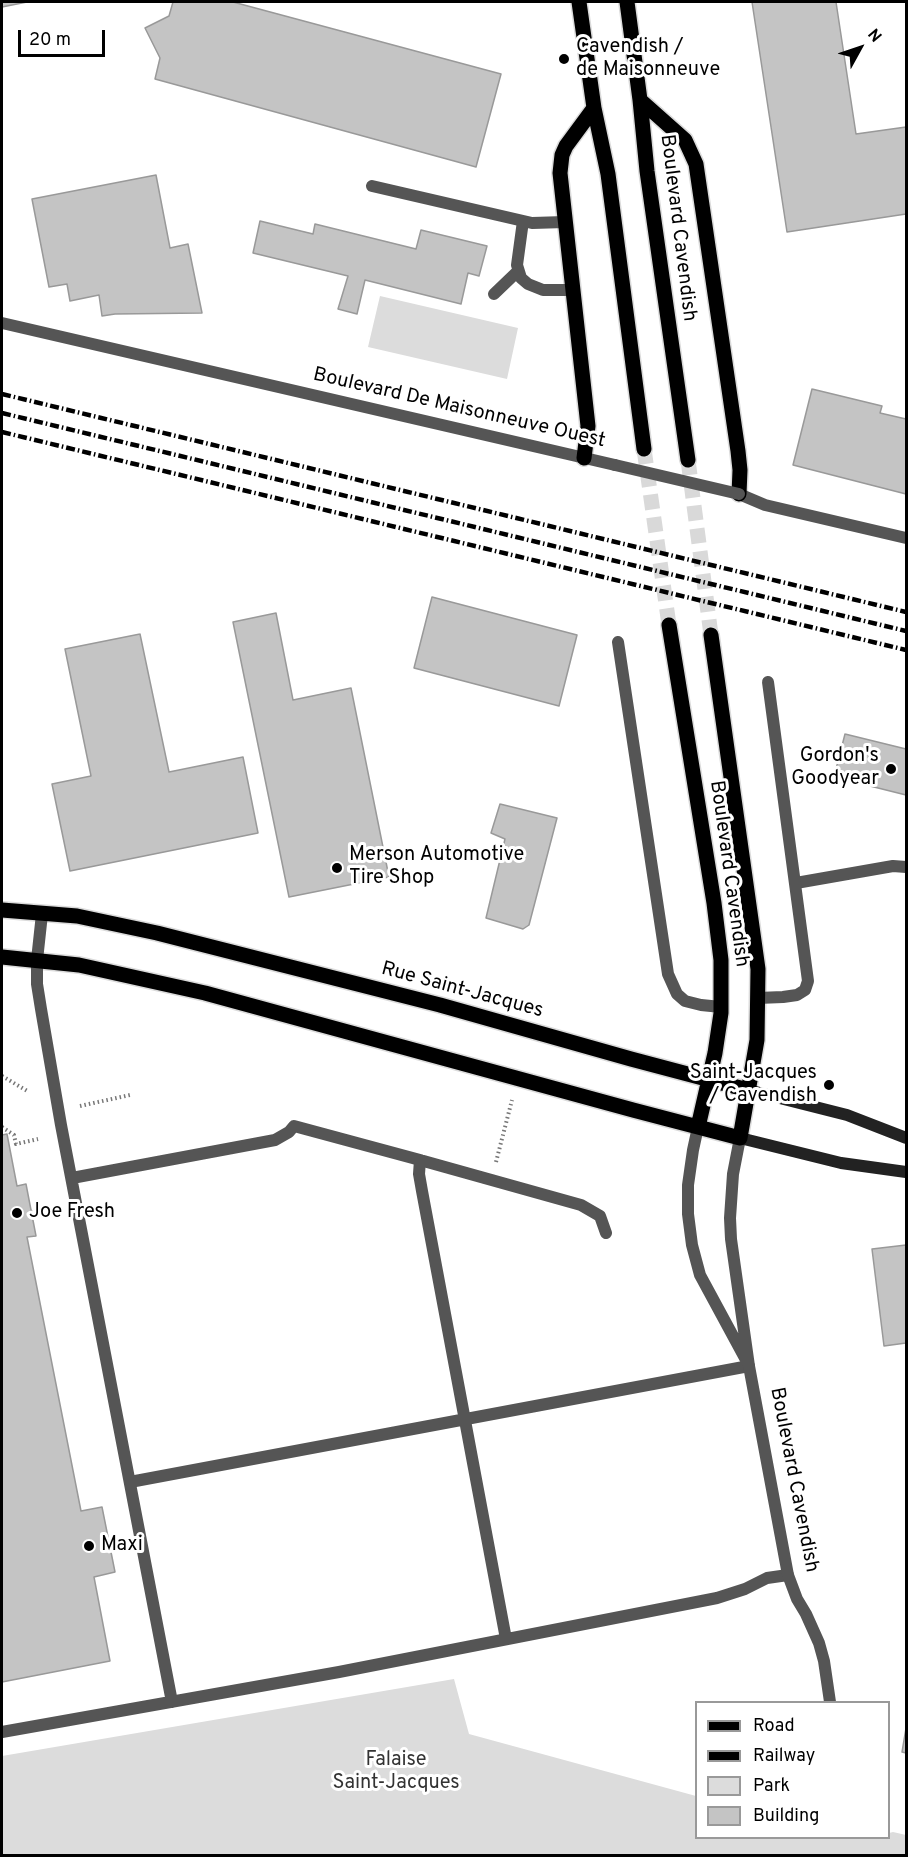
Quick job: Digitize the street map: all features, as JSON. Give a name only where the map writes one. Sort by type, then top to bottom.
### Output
[{"type":"main road","points":[[579,2],[594,108],[608,174],[645,449]]},
{"type":"main road","name":"Boulevard Cavendish","points":[[627,2],[640,100],[646,171],[688,460]]},
{"type":"main road","points":[[640,100],[685,140],[694,156],[738,451],[739,494]]},
{"type":"main road","points":[[584,458],[588,426],[560,183],[562,155],[594,108]]},
{"type":"main road","name":"Boulevard Cavendish","points":[[669,625],[714,903],[721,960],[721,1007],[715,1053],[698,1127]]},
{"type":"main road","name":"Boulevard Cavendish","points":[[711,635],[758,969],[757,1040],[740,1138]]},
{"type":"main road","name":"Rue Saint-Jacques","points":[[2,910],[76,916],[158,933],[440,1005],[709,1080],[847,1115],[906,1138]]},
{"type":"main road","points":[[2,957],[79,965],[216,996],[740,1138],[841,1163],[906,1172]]},
{"type":"street","points":[[372,186],[523,221],[544,224],[565,222]]},
{"type":"street","points":[[523,221],[517,265],[521,278],[528,284],[543,290],[572,290]]},
{"type":"street","points":[[494,294],[519,271]]},
{"type":"street","name":"Boulevard De Maisonneuve Ouest","points":[[2,323],[739,494],[765,505],[906,538]]},
{"type":"street","points":[[618,642],[668,974],[677,994],[685,1001],[721,1007]]},
{"type":"street","points":[[758,998],[797,995],[807,987],[808,974],[768,682]]},
{"type":"street","points":[[796,883],[893,866],[906,867]]},
{"type":"street","points":[[42,914],[37,960],[39,1000],[172,1702]]},
{"type":"street","points":[[72,1178],[275,1140],[289,1132],[294,1126],[581,1205],[600,1216],[606,1233]]},
{"type":"street","name":"Boulevard Cavendish","points":[[698,1127],[688,1185],[688,1214],[692,1245],[700,1275],[749,1366]]},
{"type":"street","name":"Boulevard Cavendish","points":[[740,1138],[733,1174],[730,1239],[749,1366],[788,1575],[819,1643],[830,1701]]},
{"type":"street","points":[[420,1160],[419,1174],[506,1639]]},
{"type":"street","points":[[130,1482],[749,1366]]},
{"type":"street","points":[[2,1732],[172,1702],[717,1598],[745,1589],[767,1578],[788,1575]]},
{"type":"path","points":[[2,1076],[28,1092]]},
{"type":"path","points":[[80,1106],[130,1095]]},
{"type":"path","points":[[501,1143],[513,1098]]},
{"type":"path","points":[[2,1127],[14,1134],[16,1144],[38,1139]]},
{"type":"path","points":[[32,1212],[51,1208]]},
{"type":"green space","points":[[380,296],[518,328],[507,379],[368,347]]},
{"type":"green space","name":"Falaise Saint-Jacques","points":[[454,1679],[469,1734],[695,1796],[695,1839],[890,1839],[890,1833],[893,1832],[906,1835],[906,1855],[2,1855],[2,1756]]},
{"type":"building","points":[[2,2],[27,2],[2,7]]},
{"type":"building","points":[[173,2],[233,2],[501,74],[476,167],[155,79],[160,58],[145,28],[169,16]]},
{"type":"building","points":[[752,2],[836,2],[856,134],[906,127],[906,214],[787,232]]},
{"type":"building","points":[[156,175],[170,248],[188,244],[202,313],[102,316],[99,295],[70,301],[67,284],[49,287],[32,199]]},
{"type":"building","points":[[260,221],[313,234],[315,224],[416,249],[421,230],[487,246],[479,276],[468,273],[461,304],[365,280],[357,314],[338,309],[348,276],[253,253]]},
{"type":"building","points":[[812,389],[882,406],[880,413],[906,419],[906,494],[793,465]]},
{"type":"building","points":[[432,597],[577,635],[559,706],[414,668]]},
{"type":"building","points":[[276,613],[293,700],[351,688],[389,877],[289,897],[233,622]]},
{"type":"building","points":[[140,634],[169,772],[243,757],[258,833],[70,871],[52,784],[91,776],[65,649]]},
{"type":"building","points":[[845,734],[906,749],[906,795],[834,777]]},
{"type":"building","points":[[500,804],[557,818],[529,925],[523,929],[486,918],[505,839],[491,833]]},
{"type":"building","points":[[7,1134],[17,1186],[26,1184],[36,1236],[27,1237],[81,1511],[102,1507],[115,1572],[94,1577],[110,1661],[2,1682],[2,1135]]},
{"type":"building","points":[[906,1245],[906,1343],[884,1346],[872,1249]]},
{"type":"building","points":[[906,1728],[906,1753],[902,1752]]},
{"type":"tunnel","points":[[644,449],[669,625]]},
{"type":"tunnel","points":[[688,460],[711,635]]},
{"type":"railway","points":[[2,394],[906,612]]},
{"type":"railway","points":[[2,413],[906,631]]},
{"type":"railway","points":[[2,432],[906,650]]},
{"type":"place","name":"Cavendish / de Maisonneuve","points":[[564,59]]},
{"type":"place","name":"Gordon's Goodyear","points":[[891,769]]},
{"type":"place","name":"Merson Automotive Tire Shop","points":[[337,868]]},
{"type":"place","name":"Saint-Jacques / Cavendish","points":[[829,1085]]},
{"type":"place","name":"Joe Fresh","points":[[17,1213]]},
{"type":"place","name":"Maxi","points":[[89,1546]]}]
